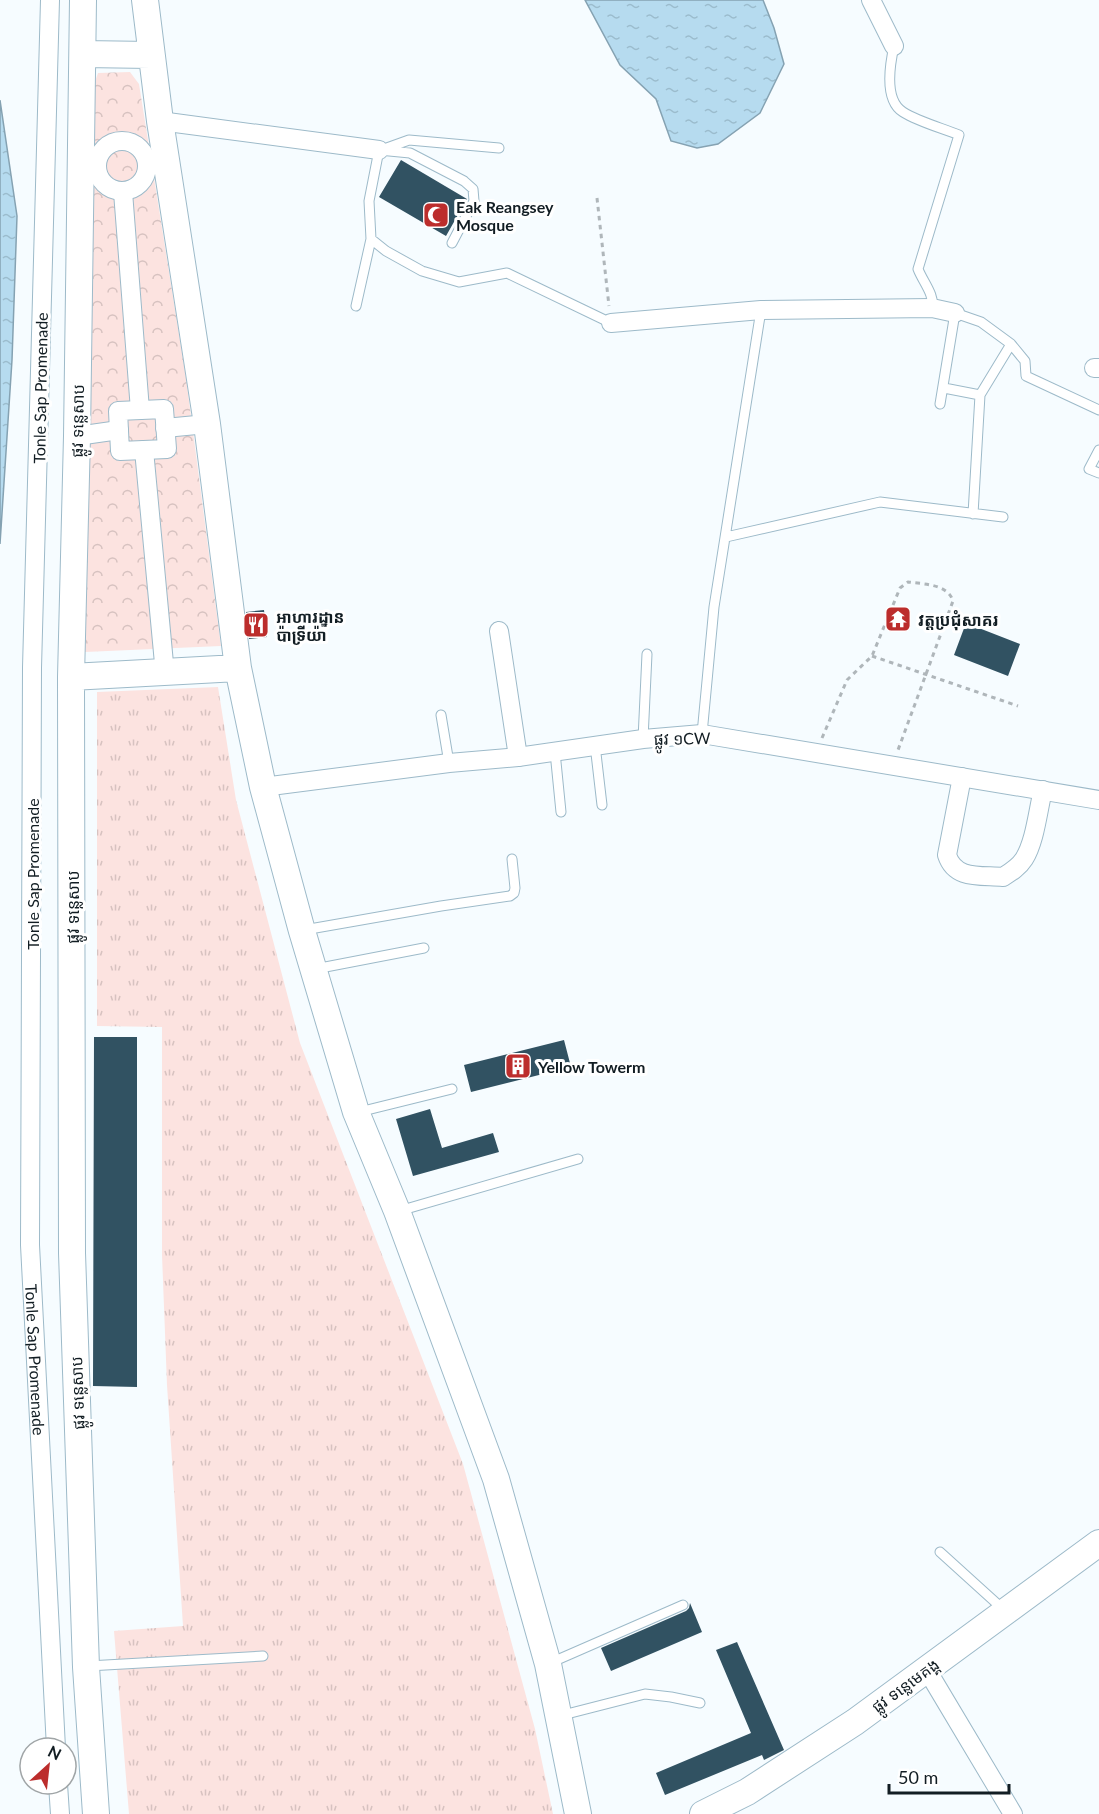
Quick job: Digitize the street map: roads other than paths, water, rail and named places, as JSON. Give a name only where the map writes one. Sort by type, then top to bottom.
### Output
[{"type":"street","name":"Tonle Sap Promenade","points":[[50,0],[32,668],[30,1245],[55,1736]]},
{"type":"street","name":"ផ្លូវ ទន្លេសាប","points":[[83,0],[83,54],[89,166],[77,436],[71,677],[72,1253],[86,1667],[96,1814]]},
{"type":"street","points":[[146,0],[160,121],[157,162],[207,424],[238,668],[263,787],[302,931],[356,1112],[397,1211],[496,1479],[548,1664],[578,1814]]},
{"type":"street","points":[[871,0],[894,46]]},
{"type":"street","points":[[83,54],[151,55]]},
{"type":"street","points":[[160,121],[379,150]]},
{"type":"street","points":[[121,140],[133,143],[157,162],[141,183],[123,192],[108,187],[89,166],[106,147],[121,140]]},
{"type":"street","points":[[123,192],[140,410]]},
{"type":"street","points":[[611,323],[761,310],[932,308],[955,313]]},
{"type":"street","points":[[164,409],[166,448],[120,451],[118,411],[140,410],[164,409]]},
{"type":"street","points":[[165,428],[207,424]]},
{"type":"street","points":[[77,436],[119,430]]},
{"type":"street","points":[[144,450],[165,674]]},
{"type":"street","points":[[499,631],[518,757]]},
{"type":"street","points":[[71,677],[165,674],[238,668]]},
{"type":"street","name":"ផ្លូវ ១CW","points":[[263,787],[449,763],[518,757],[643,739],[702,735],[1099,800]]},
{"type":"street","points":[[962,777],[947,855],[951,866],[960,873],[1003,877],[1017,868],[1028,850],[1043,790]]},
{"type":"street","name":"ផ្លូវ ទន្លេមេគង្គ","points":[[703,1814],[756,1786],[855,1722],[1099,1542]]},
{"type":"street","points":[[927,1670],[1013,1814]]},
{"type":"street","points":[[59,1796],[60,1814]]},
{"type":"lane","points":[[894,46],[890,66],[892,98],[901,111],[960,135],[918,269],[932,297],[932,308]]},
{"type":"lane","points":[[379,150],[409,140],[499,148]]},
{"type":"lane","points":[[356,306],[371,239],[369,201],[379,150]]},
{"type":"lane","points":[[379,150],[410,153],[464,181],[473,189],[474,201],[452,243]]},
{"type":"lane","points":[[371,239],[386,251],[422,271],[459,282],[507,273],[611,323]]},
{"type":"lane","points":[[702,735],[714,607],[761,310]]},
{"type":"lane","points":[[940,404],[955,313],[981,322],[1011,344],[1025,361],[1026,376],[1099,410]]},
{"type":"lane","points":[[973,514],[980,395],[1011,344]]},
{"type":"lane","points":[[944,388],[980,395]]},
{"type":"lane","points":[[1099,450],[1089,469],[1099,473]]},
{"type":"lane","points":[[726,537],[880,502],[1004,517]]},
{"type":"lane","points":[[643,739],[647,654]]},
{"type":"lane","points":[[441,715],[449,763]]},
{"type":"lane","points":[[595,745],[602,805]]},
{"type":"lane","points":[[555,752],[561,812]]},
{"type":"lane","points":[[302,931],[510,896],[514,893],[515,888],[512,859]]},
{"type":"lane","points":[[315,969],[424,948]]},
{"type":"lane","points":[[356,1112],[452,1089]]},
{"type":"lane","points":[[397,1211],[578,1159]]},
{"type":"lane","points":[[940,1552],[1005,1611]]},
{"type":"lane","points":[[548,1664],[683,1605]]},
{"type":"lane","points":[[86,1667],[263,1656]]},
{"type":"lane","points":[[559,1716],[645,1694],[700,1703]]},
{"type":"water","points":[[585,0],[763,0],[784,64],[760,113],[718,144],[697,148],[671,141],[656,99],[620,65]]},
{"type":"water","points":[[0,100],[17,216],[12,360],[0,544]]},
{"type":"place","name":"Eak Reangsey Mosque","points":[[436,215]]},
{"type":"place","name":"វត្តប្រជុំសាគរ","points":[[898,619]]},
{"type":"place","name":"អាហារដ្ឋាន ប៉ាទ្រីយ៉ា","points":[[256,625]]},
{"type":"place","name":"Yellow Towerm","points":[[518,1066]]}]
